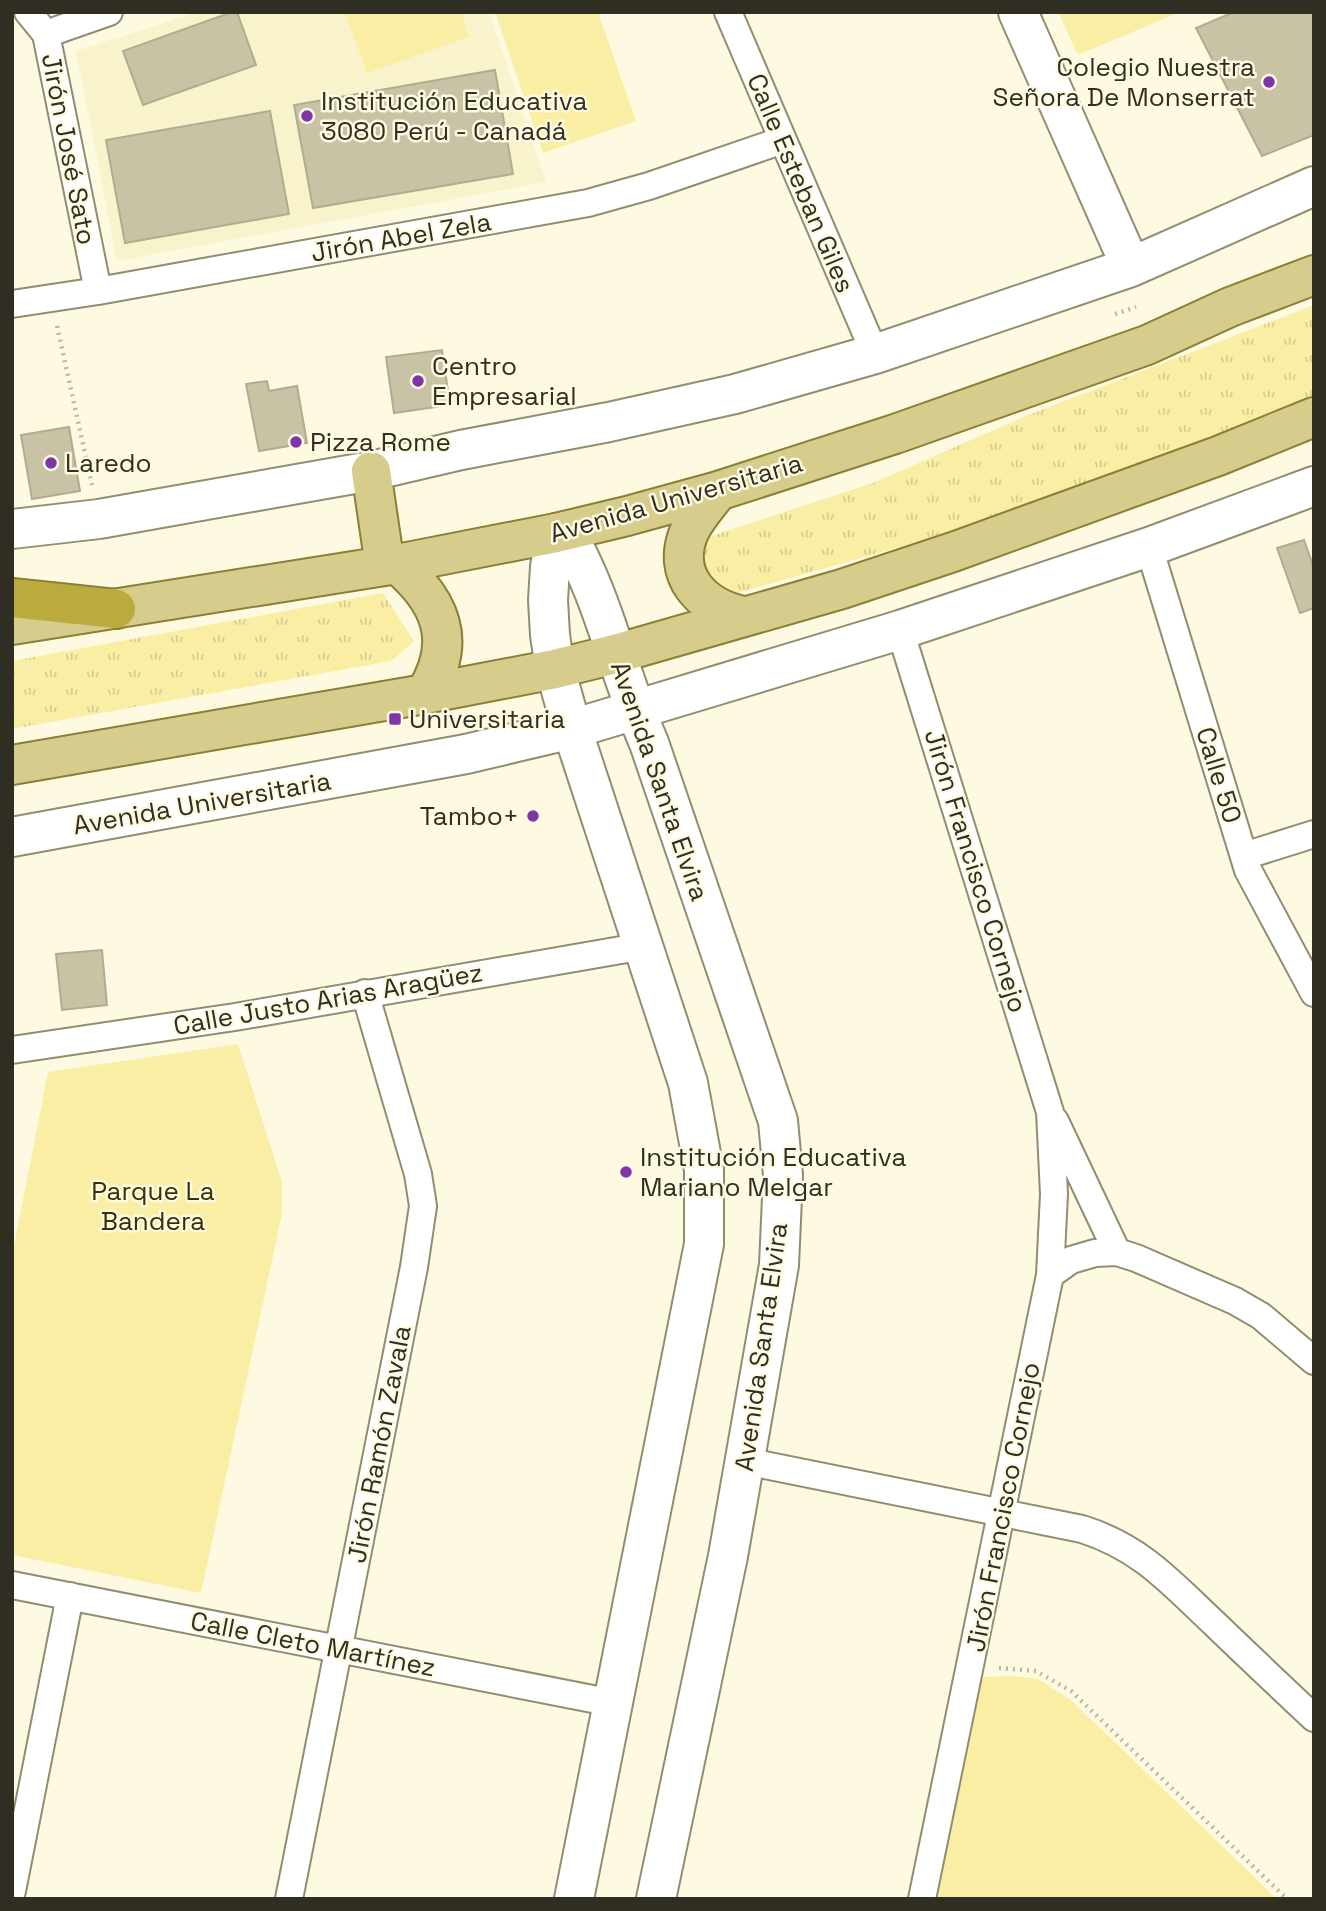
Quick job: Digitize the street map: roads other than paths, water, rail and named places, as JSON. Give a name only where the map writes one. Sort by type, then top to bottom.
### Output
[{"type":"highway","points":[[12,598],[116,609]]},
{"type":"main road","name":"Avenida Universitaria","points":[[12,625],[391,565],[561,532],[718,491],[895,434],[1147,345],[1230,307],[1314,275]]},
{"type":"main road","points":[[12,765],[425,694],[555,669],[615,654],[842,589],[953,552],[1206,460],[1314,417]]},
{"type":"main road","points":[[371,471],[391,565],[414,579],[428,595],[438,614],[442,635],[440,656],[436,677],[425,694]]},
{"type":"main road","points":[[718,491],[690,532],[685,550],[686,570],[694,588],[707,602],[724,612],[743,616]]},
{"type":"street","name":"Jirón José Sato","points":[[28,12],[46,34],[98,291]]},
{"type":"street","points":[[46,34],[109,12]]},
{"type":"street","name":"Calle Esteban Giles","points":[[728,12],[875,354]]},
{"type":"street","points":[[1018,12],[1131,267]]},
{"type":"street","name":"Jirón Abel Zela","points":[[12,304],[588,203],[649,186],[783,141]]},
{"type":"street","points":[[12,529],[99,519],[371,471],[734,394],[875,354],[1131,267],[1314,186]]},
{"type":"street","name":"Avenida Universitaria","points":[[12,837],[466,754],[572,729],[900,630],[1149,547],[1314,486]]},
{"type":"street","points":[[561,532],[550,567],[548,600],[555,669],[572,729],[688,1083],[704,1170],[704,1244],[574,1899]]},
{"type":"street","name":"Avenida Santa Elvira","points":[[561,532],[593,584],[634,711],[649,743],[778,1121],[783,1175],[779,1265],[745,1461],[728,1556],[656,1899]]},
{"type":"street","name":"Calle 50","points":[[1149,547],[1244,856],[1260,894],[1314,993]]},
{"type":"street","name":"Jirón Francisco Cornejo","points":[[900,630],[1050,1112],[1117,1252]]},
{"type":"street","points":[[1244,856],[1314,834]]},
{"type":"street","name":"Calle Justo Arias Aragüez","points":[[12,1050],[234,1017],[644,946]]},
{"type":"street","name":"Jirón Ramón Zavala","points":[[289,1899],[417,1256],[423,1206],[418,1174],[365,993]]},
{"type":"street","name":"Jirón Francisco Cornejo","points":[[922,1899],[972,1666],[1050,1275],[1054,1194],[1050,1112]]},
{"type":"street","points":[[1050,1275],[1071,1260],[1096,1253],[1117,1252],[1136,1258],[1236,1301],[1261,1316],[1314,1361]]},
{"type":"street","points":[[745,1461],[1002,1512],[1082,1529],[1109,1538],[1134,1551],[1163,1575],[1314,1717]]},
{"type":"street","name":"Calle Cleto Martínez","points":[[12,1585],[613,1703]]},
{"type":"street","points":[[12,1891],[70,1596]]},
{"type":"place","name":"Colegio Nuestra Señora De Monserrat","points":[[1269,82]]},
{"type":"place","name":"Institución Educativa 3080 Perú - Canadá","points":[[307,116]]},
{"type":"place","name":"Centro Empresarial","points":[[418,381]]},
{"type":"place","name":"Pizza Rome","points":[[296,442]]},
{"type":"place","name":"Laredo","points":[[51,463]]},
{"type":"place","name":"Universitaria","points":[[395,719]]},
{"type":"place","name":"Tambo+","points":[[533,816]]},
{"type":"place","name":"Institución Educativa Mariano Melgar","points":[[626,1172]]},
{"type":"park label","name":"Parque La Bandera","points":[[153,1206]]}]
